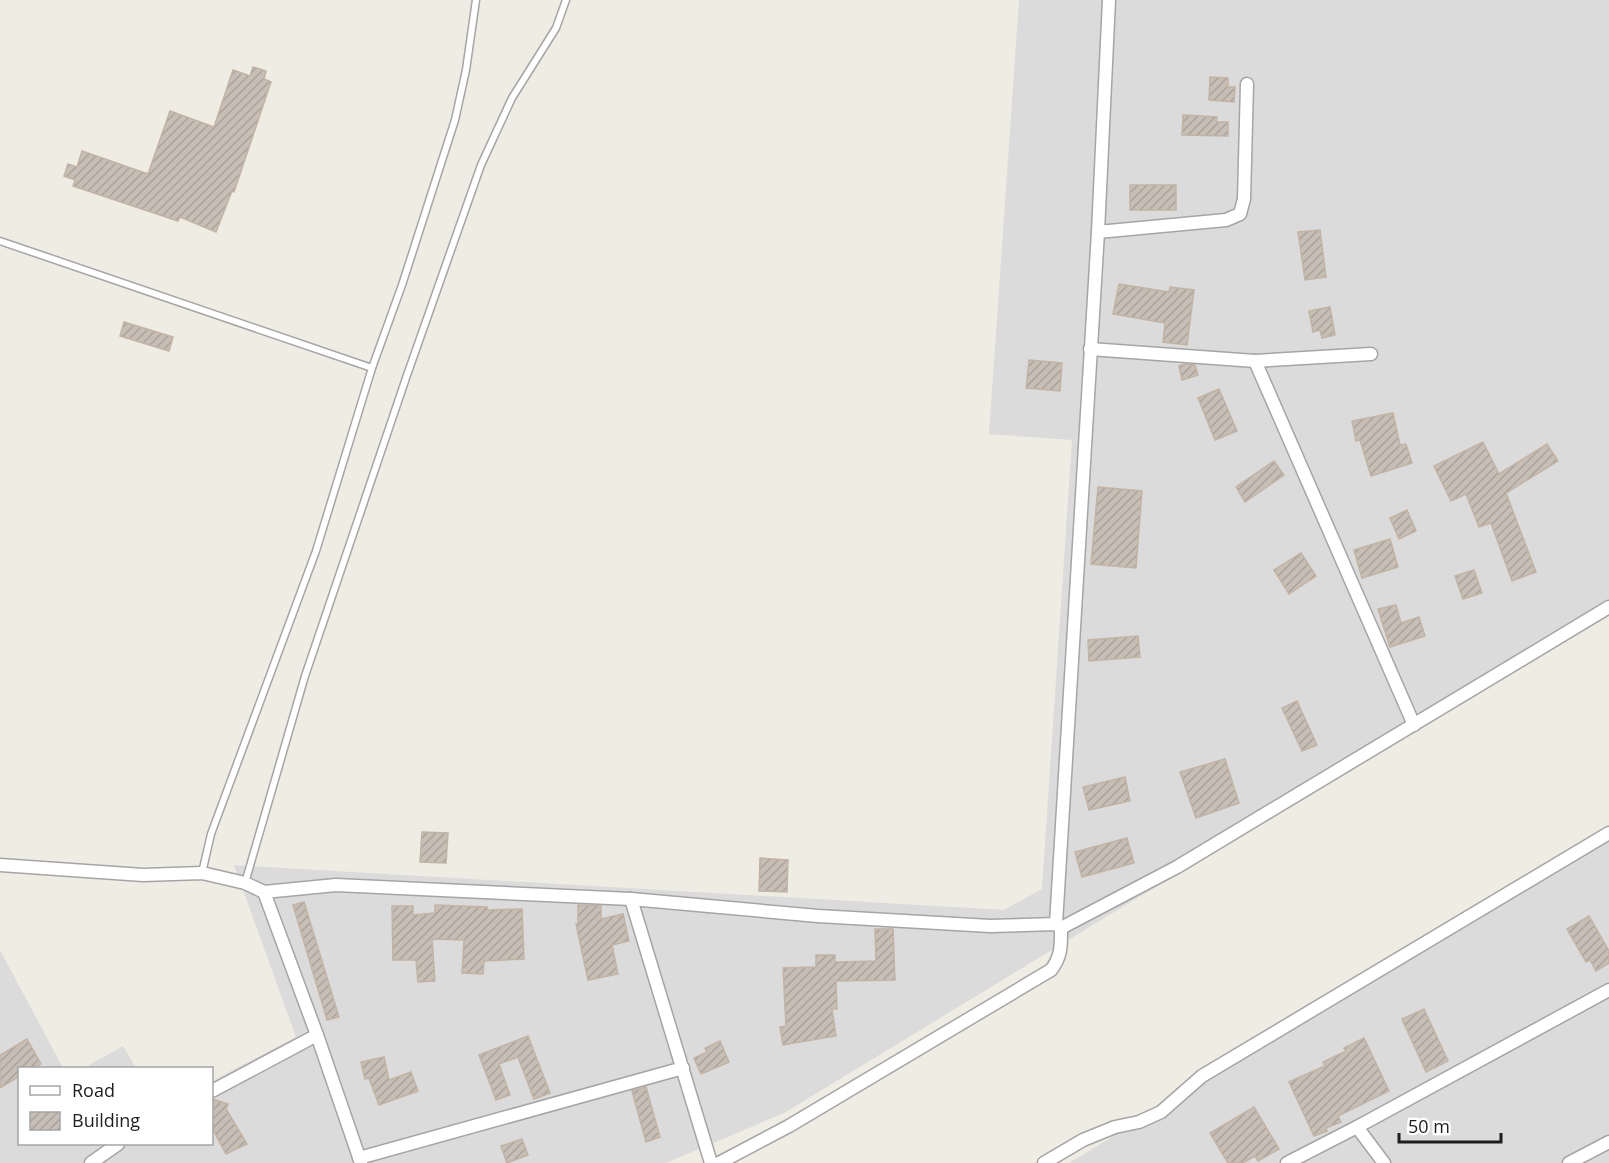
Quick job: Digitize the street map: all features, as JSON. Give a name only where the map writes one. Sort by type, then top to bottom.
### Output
[{"type":"street","points":[[719,1163],[789,1126],[1051,970],[1059,957],[1062,943],[1058,926],[1109,0]]},
{"type":"street","points":[[1098,232],[1226,220],[1240,214],[1244,199],[1247,84]]},
{"type":"street","points":[[1090,349],[1255,362],[1371,354]]},
{"type":"street","points":[[1255,362],[1414,725]]},
{"type":"street","points":[[0,865],[143,875],[202,873],[245,883],[264,892],[336,885],[631,899],[829,917],[990,926],[1058,926],[1177,867],[1609,607]]},
{"type":"street","points":[[1044,1163],[1083,1140],[1115,1127],[1139,1122],[1161,1112],[1202,1076],[1609,833]]},
{"type":"street","points":[[264,892],[360,1160],[683,1068]]},
{"type":"street","points":[[631,899],[711,1163]]},
{"type":"street","points":[[1287,1163],[1609,990]]},
{"type":"street","points":[[213,1090],[317,1035]]},
{"type":"street","points":[[1357,1127],[1384,1163]]},
{"type":"street","points":[[1569,1163],[1609,1142]]},
{"type":"street","points":[[91,1163],[115,1145]]},
{"type":"lane","points":[[202,873],[212,834],[316,551],[372,368],[456,120],[476,0]]},
{"type":"lane","points":[[245,883],[305,676],[481,165],[512,98],[556,28],[567,0]]},
{"type":"lane","points":[[0,241],[372,368]]},
{"type":"shaded area","points":[[1019,0],[1609,0],[1609,616],[1139,897],[784,1113],[666,1163],[0,1163],[0,950],[62,1067],[18,1067],[18,1145],[213,1145],[213,1080],[296,1037],[234,865],[1004,910],[1042,889],[1072,440],[989,434]]},
{"type":"shaded area","points":[[1609,837],[1609,1163],[1069,1163]]},
{"type":"shaded area","points":[[123,1046],[135,1067],[86,1067]]},
{"type":"building","points":[[253,67],[266,71],[264,79],[271,82],[234,192],[232,191],[216,232],[180,217],[178,221],[73,186],[75,180],[64,176],[68,164],[77,167],[82,151],[148,174],[170,111],[214,127],[233,70],[250,76]]},
{"type":"building","points":[[1210,77],[1228,78],[1228,87],[1235,87],[1234,102],[1209,100]]},
{"type":"building","points":[[1183,115],[1217,117],[1216,122],[1228,122],[1228,136],[1182,135]]},
{"type":"building","points":[[1130,185],[1176,185],[1176,210],[1130,210]]},
{"type":"building","points":[[1320,230],[1326,277],[1305,280],[1298,232]]},
{"type":"building","points":[[1119,284],[1169,292],[1170,287],[1194,290],[1187,345],[1163,342],[1165,323],[1113,314]]},
{"type":"building","points":[[1330,307],[1335,335],[1322,338],[1320,330],[1313,332],[1309,311]]},
{"type":"building","points":[[124,322],[173,337],[169,351],[120,336]]},
{"type":"building","points":[[1029,360],[1062,363],[1060,391],[1026,388]]},
{"type":"building","points":[[1195,365],[1198,375],[1182,380],[1179,366]]},
{"type":"building","points":[[1219,389],[1237,431],[1215,440],[1198,398]]},
{"type":"building","points":[[1393,413],[1400,445],[1406,444],[1412,463],[1371,476],[1360,440],[1356,441],[1352,421]]},
{"type":"building","points":[[1483,442],[1499,474],[1547,444],[1558,461],[1506,493],[1536,572],[1512,581],[1491,523],[1479,527],[1466,494],[1451,501],[1434,466]]},
{"type":"building","points":[[1274,461],[1284,475],[1245,502],[1236,487]]},
{"type":"building","points":[[1098,487],[1142,491],[1136,568],[1091,564]]},
{"type":"building","points":[[1407,510],[1416,531],[1399,539],[1390,518]]},
{"type":"building","points":[[1390,539],[1398,567],[1362,578],[1354,550]]},
{"type":"building","points":[[1301,553],[1316,576],[1289,594],[1274,570]]},
{"type":"building","points":[[1474,570],[1482,593],[1463,599],[1455,576]]},
{"type":"building","points":[[1396,605],[1401,623],[1419,617],[1425,636],[1390,647],[1378,609]]},
{"type":"building","points":[[1138,636],[1140,657],[1089,661],[1088,640]]},
{"type":"building","points":[[1297,701],[1317,745],[1302,751],[1282,708]]},
{"type":"building","points":[[1225,759],[1239,803],[1196,818],[1180,772]]},
{"type":"building","points":[[1125,777],[1130,801],[1089,810],[1083,787]]},
{"type":"building","points":[[422,832],[448,833],[446,863],[420,862]]},
{"type":"building","points":[[1127,838],[1134,863],[1082,877],[1075,852]]},
{"type":"building","points":[[760,858],[788,860],[787,892],[759,891]]},
{"type":"building","points":[[304,902],[339,1017],[327,1020],[293,905]]},
{"type":"building","points":[[435,905],[487,907],[487,910],[522,909],[524,959],[484,961],[483,974],[462,973],[464,940],[432,939],[435,981],[418,982],[416,960],[393,960],[392,906],[413,906],[413,915],[435,913]]},
{"type":"building","points":[[578,905],[601,906],[601,919],[623,914],[629,941],[612,945],[618,974],[588,980],[576,924],[578,924]]},
{"type":"building","points":[[1589,916],[1609,951],[1609,963],[1596,971],[1590,960],[1586,962],[1567,929]]},
{"type":"building","points":[[875,929],[893,929],[895,980],[836,981],[837,1009],[832,1009],[836,1036],[783,1045],[780,1027],[786,1026],[783,968],[816,967],[816,955],[835,955],[835,962],[876,961]]},
{"type":"building","points":[[1424,1009],[1448,1061],[1426,1072],[1402,1019]]},
{"type":"building","points":[[528,1036],[550,1093],[534,1099],[518,1057],[499,1064],[510,1095],[496,1100],[479,1055]]},
{"type":"building","points":[[1364,1038],[1389,1091],[1338,1116],[1341,1122],[1314,1136],[1289,1082],[1325,1066],[1323,1062],[1346,1051],[1344,1048]]},
{"type":"building","points":[[27,1039],[41,1064],[35,1067],[18,1067],[18,1077],[0,1088],[0,1055]]},
{"type":"building","points":[[720,1041],[729,1062],[701,1074],[694,1058],[707,1052],[705,1048]]},
{"type":"building","points":[[384,1057],[389,1080],[411,1072],[418,1091],[379,1105],[369,1078],[365,1079],[361,1062]]},
{"type":"building","points":[[646,1087],[660,1137],[646,1142],[632,1091]]},
{"type":"building","points":[[213,1099],[228,1104],[226,1109],[247,1144],[226,1154],[213,1130]]},
{"type":"building","points":[[1254,1107],[1279,1149],[1258,1161],[1255,1156],[1243,1163],[1228,1163],[1210,1133]]},
{"type":"building","points":[[522,1139],[528,1155],[507,1163],[501,1146]]}]
